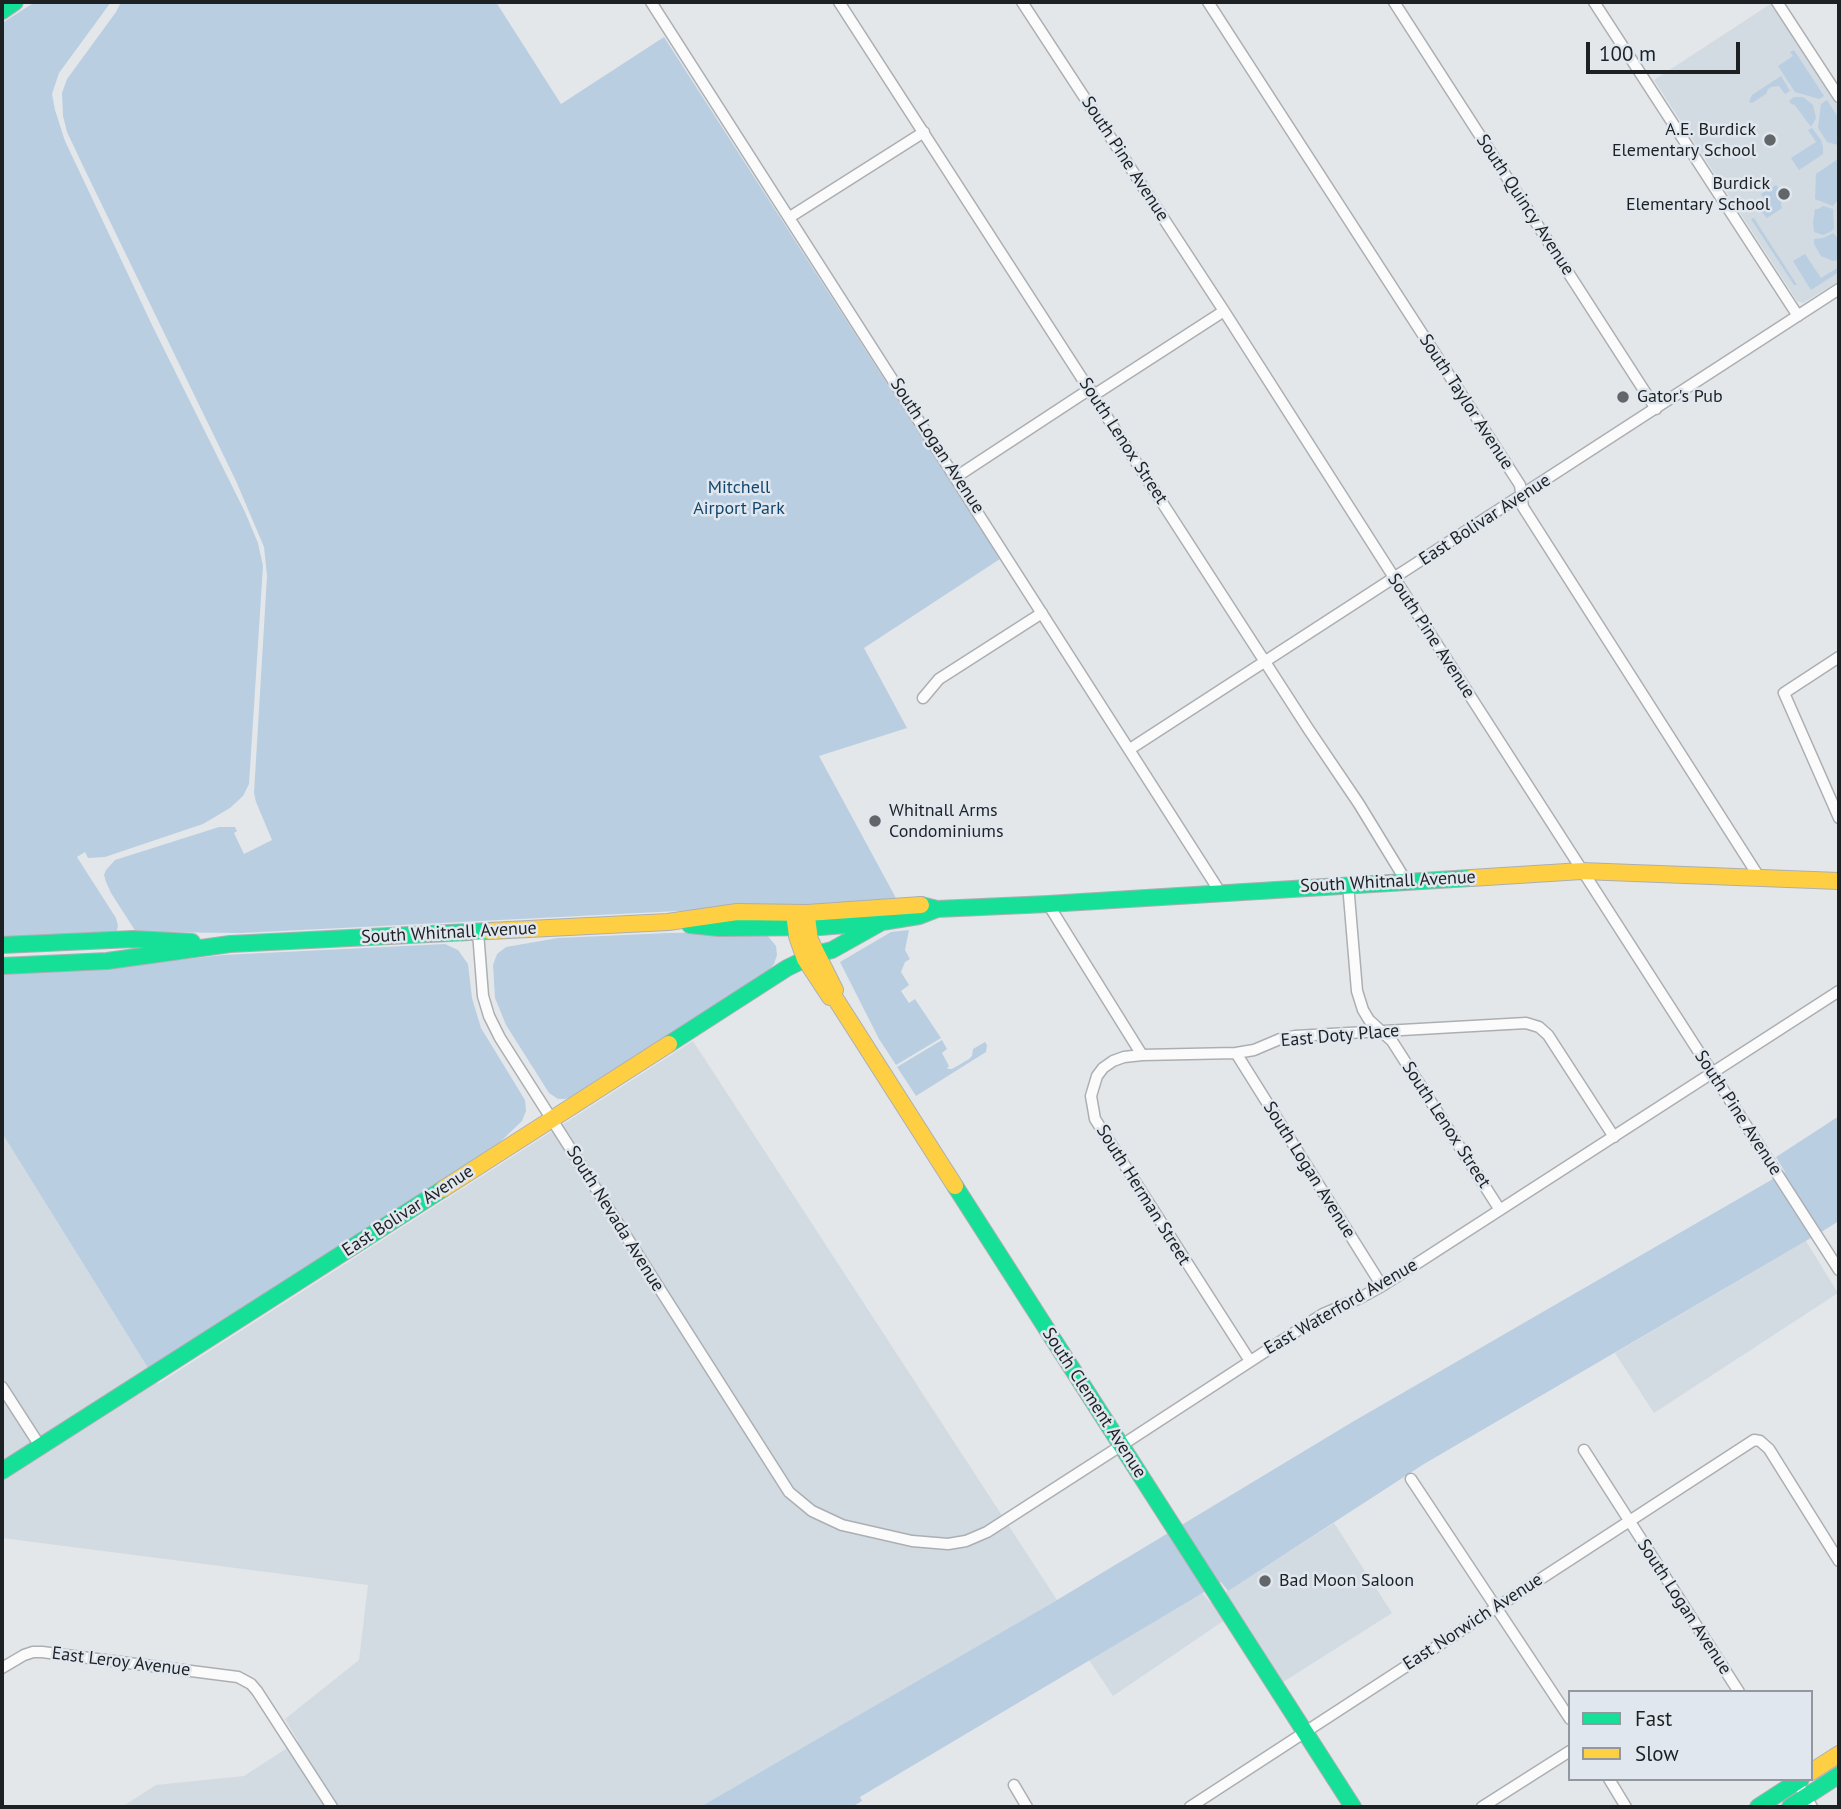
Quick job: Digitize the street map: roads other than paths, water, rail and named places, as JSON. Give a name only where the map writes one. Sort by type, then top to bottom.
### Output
[{"type":"street","points":[[2,10],[15,2]]},
{"type":"street","name":"South Logan Avenue","points":[[651,2],[1220,892]]},
{"type":"street","name":"South Lenox Street","points":[[839,2],[1359,804],[1406,881]]},
{"type":"street","name":"South Pine Avenue","points":[[1022,2],[1224,311],[1839,1270]]},
{"type":"street","name":"South Taylor Avenue","points":[[1208,2],[1520,485],[1523,507],[1759,877]]},
{"type":"street","name":"South Quincy Avenue","points":[[1394,2],[1656,409]]},
{"type":"street","points":[[1594,2],[1798,316]]},
{"type":"street","points":[[1777,2],[1839,97]]},
{"type":"street","points":[[790,218],[923,132]]},
{"type":"street","name":"East Bolivar Avenue","points":[[1130,749],[1839,289]]},
{"type":"street","points":[[956,477],[1224,311]]},
{"type":"street","points":[[923,698],[939,679],[1042,613]]},
{"type":"street","points":[[1839,657],[1784,693],[1839,818]]},
{"type":"street","name":"South Whitnall Avenue","points":[[801,920],[921,905],[937,909],[1048,904],[1582,871],[1839,881]]},
{"type":"street","name":"South Lenox Street","points":[[1348,884],[1357,991],[1363,1010],[1369,1020],[1392,1041],[1500,1210]]},
{"type":"street","points":[[1048,904],[1142,1055]]},
{"type":"street","name":"South Whitnall Avenue","points":[[2,966],[107,961],[230,944],[668,922],[737,912],[801,920],[882,922],[919,916],[937,909]]},
{"type":"street","name":"South Clement Avenue","points":[[801,920],[810,940],[810,957],[837,993],[835,998],[1353,1807]]},
{"type":"street","name":"East Bolivar Avenue","points":[[2,1471],[779,973],[810,957],[832,950],[882,922]]},
{"type":"street","name":"South Nevada Avenue","points":[[478,932],[483,996],[500,1038],[789,1492]]},
{"type":"street","name":"South Whitnall Avenue","points":[[2,945],[133,939],[230,944]]},
{"type":"street","name":"East Waterford Avenue","points":[[789,1492],[812,1511],[842,1525],[912,1541],[948,1544],[967,1541],[987,1532],[1323,1314],[1382,1286],[1839,991]]},
{"type":"street","name":"East Doty Place","points":[[1142,1055],[1236,1053],[1254,1050],[1294,1036],[1526,1023],[1539,1027],[1548,1035],[1614,1137]]},
{"type":"street","name":"South Logan Avenue","points":[[1236,1053],[1382,1286]]},
{"type":"street","name":"South Herman Street","points":[[1142,1055],[1113,1061],[1097,1076],[1091,1096],[1095,1119],[1250,1361]]},
{"type":"street","points":[[2,1387],[40,1446]]},
{"type":"street","name":"East Norwich Avenue","points":[[1190,1807],[1754,1440],[1758,1439],[1769,1449],[1839,1561]]},
{"type":"street","name":"South Logan Avenue","points":[[1584,1450],[1738,1690]]},
{"type":"street","points":[[1411,1479],[1568,1716]]},
{"type":"street","name":"East Leroy Avenue","points":[[2,1668],[24,1655],[42,1652],[244,1680],[257,1691],[332,1807]]},
{"type":"street","points":[[1482,1807],[1568,1752]]},
{"type":"street","points":[[1813,1771],[1839,1754]]},
{"type":"street","points":[[1790,1807],[1809,1802],[1839,1775]]},
{"type":"street","points":[[1610,1781],[1626,1807]]},
{"type":"street","points":[[1758,1807],[1796,1781]]},
{"type":"street","points":[[1798,1781],[1809,1802]]},
{"type":"street","points":[[1014,1785],[1027,1807]]},
{"type":"place","name":"A.E. Burdick Elementary School","points":[[1770,140]]},
{"type":"place","name":"Burdick Elementary School","points":[[1784,194]]},
{"type":"place","name":"Gator's Pub","points":[[1623,397]]},
{"type":"place","name":"Whitnall Arms Condominiums","points":[[875,821]]},
{"type":"place","name":"Bad Moon Saloon","points":[[1265,1581]]},
{"type":"park label","name":"Mitchell Airport Park","points":[[739,498]]}]
